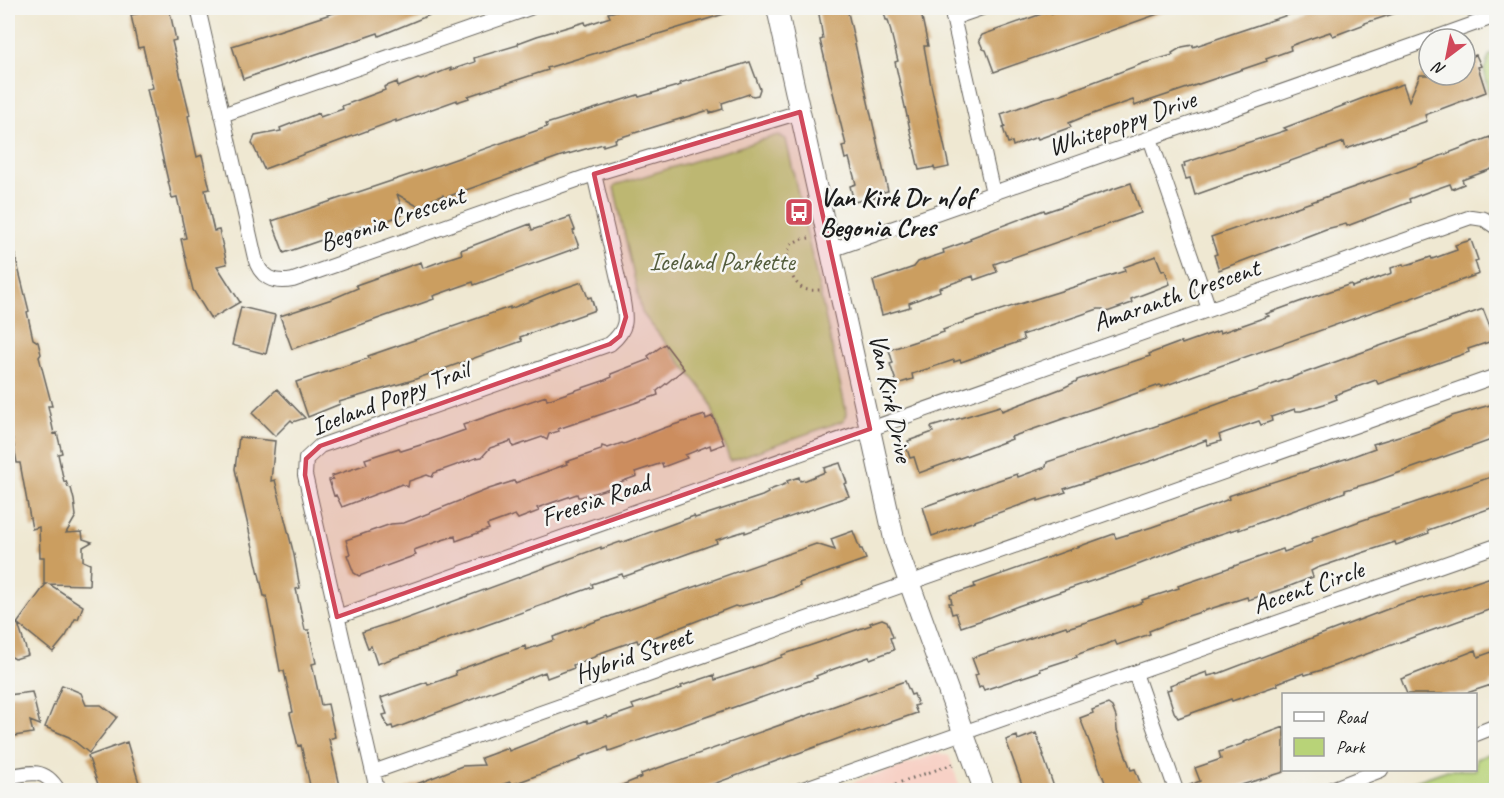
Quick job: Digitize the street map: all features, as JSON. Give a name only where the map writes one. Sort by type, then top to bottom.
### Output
[{"type":"street","name":"Begonia Crescent","points":[[198,8],[257,265],[261,273],[273,280],[283,282],[594,174],[800,112]]},
{"type":"street","points":[[222,115],[530,8]]},
{"type":"street","name":"Van Kirk Drive","points":[[777,8],[895,543],[984,790]]},
{"type":"street","points":[[982,8],[952,13],[993,193]]},
{"type":"street","name":"Whitepoppy Drive","points":[[1466,27],[1497,16]]},
{"type":"street","name":"Whitepoppy Drive","points":[[831,250],[1417,45]]},
{"type":"street","points":[[1150,138],[1209,309]]},
{"type":"street","name":"Iceland Poppy Trail","points":[[377,790],[305,475],[306,459],[320,446],[610,344],[620,336],[626,317],[594,174]]},
{"type":"street","name":"Amaranth Crescent","points":[[870,429],[1471,217],[1484,219],[1497,227]]},
{"type":"street","points":[[908,583],[1497,376]]},
{"type":"street","name":"Freesia Road","points":[[337,617],[870,429]]},
{"type":"street","name":"Accent Circle","points":[[800,790],[1497,546]]},
{"type":"street","name":"Hybrid Street","points":[[373,772],[908,583]]},
{"type":"street","points":[[1135,673],[1176,790]]},
{"type":"street","points":[[1477,734],[1497,726]]},
{"type":"street","points":[[1329,790],[1378,771]]},
{"type":"street","points":[[8,777],[39,773],[52,781],[58,790]]},
{"type":"path","points":[[809,238],[792,244],[788,263],[795,280],[802,288],[820,290]]},
{"type":"path","points":[[878,790],[953,764]]},
{"type":"highlighted area","points":[[800,112],[870,429],[337,617],[305,475],[306,459],[320,446],[610,344],[620,336],[626,317],[594,174]]},
{"type":"shaded area","points":[[939,753],[949,756],[961,790],[832,790]]},
{"type":"green space","points":[[1496,51],[1496,125],[1484,70],[1489,56]]},
{"type":"green space","name":"Iceland Parkette","points":[[778,135],[786,139],[847,415],[843,421],[730,461],[708,397],[642,313],[614,187]]},
{"type":"green space","points":[[1496,751],[1496,790],[1391,790],[1444,771],[1477,771],[1477,759]]},
{"type":"building","points":[[169,8],[176,40],[172,41],[190,115],[188,116],[197,157],[202,155],[210,189],[205,190],[211,218],[214,231],[219,230],[227,264],[217,266],[240,302],[211,319],[193,290],[181,239],[186,238],[177,197],[172,198],[147,89],[153,88],[143,47],[138,48],[131,15]]},
{"type":"building","points":[[349,8],[444,9],[379,36],[378,33],[243,79],[232,46]]},
{"type":"building","points":[[629,8],[736,8],[737,10],[547,68],[548,70],[396,122],[396,120],[264,169],[252,143],[255,136],[281,131],[280,128],[319,113],[320,117],[343,109],[342,106],[385,90],[384,87],[397,82],[398,87],[418,79],[421,80],[451,68],[451,70],[475,62],[474,58],[518,45],[518,43],[537,36],[585,22],[586,25],[610,17],[608,13]]},
{"type":"building","points":[[818,8],[847,8],[888,191],[875,194],[876,197],[854,202],[850,186],[856,184],[849,158],[845,159],[842,146],[846,145],[820,40],[823,39]]},
{"type":"building","points":[[883,8],[920,8],[928,46],[924,46],[931,85],[949,167],[919,170],[895,62],[898,61]]},
{"type":"building","points":[[1071,8],[1172,9],[994,72],[986,50],[983,49],[979,40],[982,35],[1047,12],[1051,14]]},
{"type":"building","points":[[1308,8],[1404,8],[1405,10],[1333,36],[1330,32],[1312,38],[1290,46],[1291,50],[1266,59],[1267,61],[1135,106],[1133,100],[1081,118],[1069,123],[1071,127],[1038,139],[1037,137],[1013,146],[1012,142],[1008,143],[1001,114],[1144,63],[1173,55],[1172,53],[1182,47],[1193,45],[1193,47]]},
{"type":"building","points":[[1477,57],[1486,92],[1425,115],[1427,121],[1346,149],[1344,142],[1195,195],[1190,178],[1186,179],[1182,167],[1185,166],[1184,163],[1287,130],[1284,128],[1403,84],[1409,101],[1417,82],[1417,87],[1477,87]]},
{"type":"building","points":[[750,62],[760,89],[758,95],[749,94],[722,103],[723,109],[710,113],[709,110],[615,139],[616,142],[561,156],[444,198],[443,195],[426,202],[422,209],[397,194],[404,214],[366,229],[365,225],[284,253],[272,221],[547,127],[546,124],[638,95],[639,97],[681,85],[680,83]]},
{"type":"building","points":[[1490,137],[1497,155],[1497,167],[1462,180],[1464,184],[1452,189],[1450,184],[1430,191],[1409,199],[1410,202],[1347,226],[1346,224],[1326,229],[1219,270],[1214,255],[1217,254],[1211,237],[1412,167]]},
{"type":"building","points":[[1131,183],[1141,213],[994,264],[997,272],[974,280],[973,276],[939,288],[940,291],[909,303],[910,307],[882,315],[873,281],[914,267],[918,262],[944,253],[943,250],[971,240],[970,238],[1044,210],[1045,212]]},
{"type":"building","points":[[570,217],[579,247],[474,285],[473,282],[433,296],[434,299],[292,349],[280,316],[332,299],[358,288],[356,285],[421,262],[423,268],[462,254],[461,250],[530,224],[532,230]]},
{"type":"building","points":[[1471,240],[1478,260],[1475,261],[1479,274],[1161,387],[1160,385],[1011,437],[1012,439],[919,473],[914,457],[910,458],[906,446],[909,444],[908,441],[933,432],[931,427],[1000,406],[1002,411],[1063,388],[1077,380],[1150,356],[1149,354],[1181,342],[1182,344],[1219,331],[1220,333],[1269,316],[1266,314],[1313,297],[1392,273],[1391,268],[1403,264],[1404,266],[1431,257],[1432,259],[1457,250],[1455,245]]},
{"type":"building","points":[[8,243],[12,243],[29,311],[27,312],[33,339],[38,342],[41,354],[39,357],[52,406],[48,406],[54,434],[57,433],[62,453],[58,454],[64,482],[66,481],[68,487],[71,488],[74,500],[76,516],[66,533],[82,532],[83,539],[92,542],[83,547],[83,561],[90,564],[89,585],[49,584],[83,606],[78,619],[75,619],[66,636],[53,652],[18,624],[28,655],[15,659],[8,655],[8,636],[46,584],[44,584],[44,557],[40,557],[39,527],[32,529],[20,463],[17,463],[9,420],[11,420],[8,404]]},
{"type":"building","points":[[1156,256],[1170,284],[1131,299],[1132,303],[1104,313],[1103,309],[1098,309],[1022,335],[1024,340],[961,362],[960,360],[954,362],[954,360],[912,374],[913,379],[897,384],[890,364],[893,363],[889,350],[944,332],[943,330],[975,318],[1125,271],[1124,267]]},
{"type":"building","points":[[582,282],[588,298],[591,297],[595,310],[520,337],[522,341],[413,380],[339,402],[340,404],[308,417],[296,382]]},
{"type":"building","points":[[241,307],[275,315],[266,354],[232,345]]},
{"type":"building","points":[[1483,309],[1497,337],[1468,349],[1469,352],[1378,384],[1376,380],[1335,395],[1337,399],[1324,404],[1301,411],[1295,409],[1271,417],[1272,421],[1261,425],[1259,421],[1224,433],[1219,435],[1221,441],[1208,445],[1206,440],[1154,460],[1064,489],[1066,492],[1038,501],[1038,499],[932,536],[923,507],[1017,474],[1018,477],[1046,467],[1047,462],[1168,422]]},
{"type":"building","points":[[665,344],[684,369],[657,391],[658,395],[558,429],[559,431],[549,434],[547,440],[542,437],[513,447],[511,441],[490,448],[482,457],[434,473],[432,477],[427,475],[409,481],[408,487],[402,484],[342,507],[336,495],[334,496],[329,480],[333,479],[332,476],[367,464],[365,459],[399,448],[401,451],[440,439],[465,430],[463,425],[491,415],[546,396],[547,400],[603,381],[612,377],[611,374],[650,359],[648,356]]},
{"type":"building","points":[[277,389],[305,418],[293,422],[291,420],[275,436],[252,413]]},
{"type":"building","points":[[1497,403],[1497,438],[1345,490],[1345,492],[1239,530],[1239,528],[1202,540],[1127,569],[961,627],[956,613],[952,614],[949,603],[952,603],[950,595],[975,587],[974,584],[1114,534],[1116,538],[1152,527],[1229,499],[1228,496],[1348,458],[1375,448],[1373,444]]},
{"type":"building","points":[[705,415],[706,419],[713,416],[724,444],[711,449],[710,445],[685,455],[687,458],[663,467],[662,463],[635,472],[637,476],[612,485],[613,487],[581,497],[577,494],[537,508],[539,511],[518,519],[515,515],[487,525],[489,529],[456,541],[455,536],[414,550],[416,555],[359,576],[354,573],[347,555],[350,554],[346,540],[391,524],[404,523],[489,489],[514,481],[515,483],[567,464],[566,462],[601,450],[602,446],[608,448],[624,444]]},
{"type":"building","points":[[239,437],[275,441],[271,481],[275,480],[294,555],[300,588],[296,589],[305,630],[309,630],[316,663],[312,664],[321,705],[328,704],[335,737],[329,739],[341,790],[311,790],[301,745],[298,746],[290,713],[293,712],[284,671],[280,671],[266,596],[264,596],[235,469]]},
{"type":"building","points":[[840,463],[849,496],[745,533],[745,531],[716,540],[717,543],[623,577],[622,574],[592,584],[593,587],[377,664],[371,646],[368,648],[362,632],[400,621],[601,547],[601,549],[621,543],[694,516],[695,518],[762,496],[768,493],[767,491],[788,483],[787,481],[799,477],[800,481],[806,480],[825,472],[824,468]]},
{"type":"building","points":[[1497,475],[1497,506],[1428,530],[1429,533],[1396,545],[1395,542],[1317,568],[1311,571],[1313,577],[1285,588],[1248,600],[1247,597],[1185,617],[1149,631],[1150,634],[1117,645],[1115,641],[1040,669],[1041,671],[984,690],[982,686],[979,688],[975,675],[978,674],[972,658],[1066,626],[1067,628],[1096,619],[1214,573],[1283,549],[1284,552],[1312,542],[1311,539],[1360,521]]},
{"type":"building","points":[[853,531],[866,559],[799,583],[800,586],[774,597],[735,606],[638,643],[637,640],[597,654],[597,656],[573,665],[574,668],[547,678],[545,672],[393,729],[392,726],[388,727],[383,715],[387,714],[381,698],[427,682],[428,685],[456,675],[455,671],[525,646],[526,650],[554,640],[553,637],[577,628],[816,544],[835,550],[831,539]]},
{"type":"building","points":[[1497,575],[1497,607],[1325,669],[1305,675],[1304,673],[1232,701],[1231,699],[1178,718],[1174,712],[1167,690],[1171,689],[1170,685],[1207,672],[1208,676],[1220,673],[1401,604]]},
{"type":"building","points":[[882,619],[887,621],[893,637],[890,638],[894,650],[834,669],[816,676],[817,678],[609,751],[608,747],[511,785],[510,782],[486,790],[404,789],[462,766],[484,765],[481,758],[508,748],[509,751],[587,720],[588,723],[634,709],[632,705],[682,688],[681,686],[714,675],[715,680],[749,669]]},
{"type":"building","points":[[1476,650],[1478,657],[1497,650],[1497,681],[1467,693],[1407,693],[1401,679]]},
{"type":"building","points":[[905,681],[911,695],[914,694],[918,705],[914,706],[917,713],[859,733],[859,731],[697,790],[610,790],[642,777],[641,774]]},
{"type":"building","points":[[62,685],[81,693],[86,705],[101,705],[117,717],[89,753],[69,737],[45,727]]},
{"type":"building","points":[[32,692],[40,725],[30,721],[33,733],[8,737],[8,695]]},
{"type":"building","points":[[1108,704],[1112,707],[1116,717],[1117,730],[1131,770],[1135,769],[1143,790],[1108,790],[1080,718]]},
{"type":"building","points":[[1282,728],[1282,771],[1284,772],[1225,790],[1185,790],[1185,787],[1200,781],[1195,768],[1221,759],[1219,752]]},
{"type":"building","points":[[1036,733],[1055,790],[1024,790],[1006,740],[1017,736],[1018,740]]},
{"type":"building","points":[[127,742],[141,790],[100,790],[88,756]]},
{"type":"waterway","points":[[1473,790],[1496,781]]},
{"type":"place","name":"Van Kirk Dr n/of Begonia Cres","points":[[799,212]]}]
